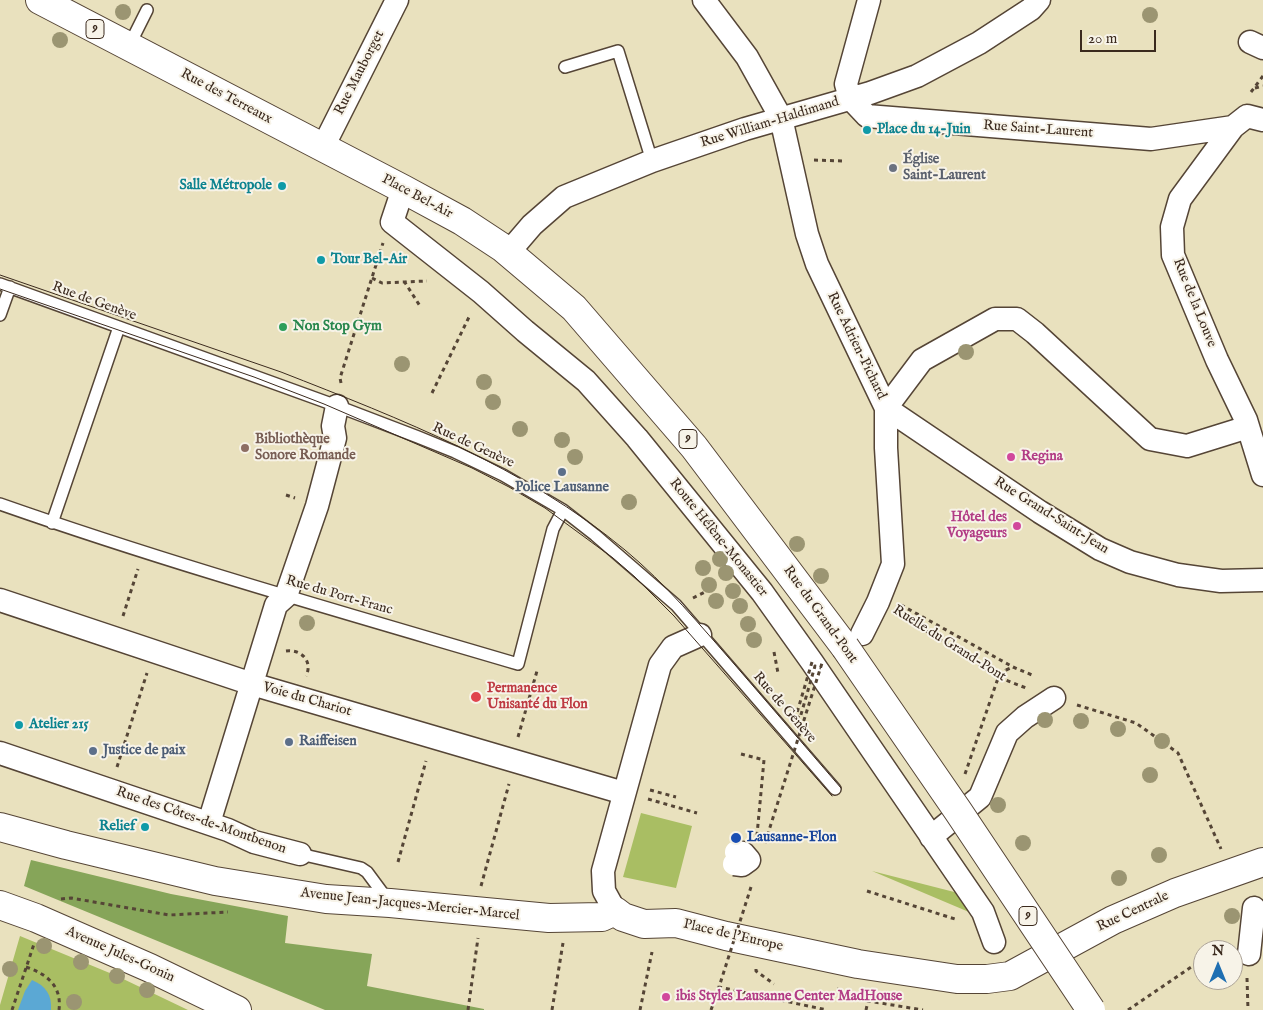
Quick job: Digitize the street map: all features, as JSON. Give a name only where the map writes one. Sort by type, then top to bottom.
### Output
[{"type":"main road","name":"Rue des Terreaux","points":[[40,0],[323,147]]},
{"type":"main road","name":"Place Bel-Air","points":[[323,147],[462,221],[508,252]]},
{"type":"main road","name":"Rue du Grand-Pont","points":[[508,252],[574,308],[694,447],[833,654],[958,811],[1092,1010]]},
{"type":"main road","name":"Avenue Jean-Jacques-Mercier-Marcel","points":[[0,827],[215,881],[326,899],[549,918],[602,917],[615,911]]},
{"type":"main road","name":"Rue Centrale","points":[[1010,976],[1114,920],[1175,892],[1263,862]]},
{"type":"main road","name":"Avenue Jules-Gonin","points":[[0,906],[36,918],[150,968],[237,1010]]},
{"type":"main road","name":"Place de l'Europe","points":[[615,911],[624,917],[644,924],[676,924],[858,964],[921,975],[957,979],[987,979],[1010,976]]},
{"type":"street","name":"Rue Mauborget","points":[[323,147],[397,0]]},
{"type":"street","points":[[704,0],[747,56],[781,118]]},
{"type":"street","points":[[850,98],[846,84],[869,0]]},
{"type":"street","name":"Rue William-Haldimand","points":[[508,252],[532,225],[564,197],[652,161],[781,118],[870,93],[924,72],[979,43],[1031,9],[1039,0]]},
{"type":"street","name":"Rue Saint-Laurent","points":[[850,98],[867,116],[1151,139],[1248,121]]},
{"type":"street","name":"Rue Adrien-Pichard","points":[[781,118],[807,234],[817,264],[886,408],[886,448],[893,564],[878,602],[833,654]]},
{"type":"street","name":"Rue de la Louve","points":[[1248,121],[1180,199],[1172,227],[1173,255],[1213,351],[1248,427],[1262,471]]},
{"type":"street","name":"Route Hélène-Monastier","points":[[404,189],[392,222],[481,292],[586,381],[637,438],[762,592],[833,654],[931,837],[983,912],[994,942]]},
{"type":"street","points":[[886,408],[922,360],[995,319],[1017,319],[1035,333],[1150,439],[1187,446],[1248,427]]},
{"type":"street","points":[[212,813],[276,605],[286,596],[317,506],[335,438],[333,426],[337,406]]},
{"type":"street","name":"Rue Grand-Saint-Jean","points":[[886,408],[1040,512],[1100,549],[1130,562],[1178,575],[1221,581],[1263,580]]},
{"type":"street","name":"Voie du Chariot","points":[[0,600],[252,684],[617,790]]},
{"type":"street","points":[[615,911],[604,891],[603,871],[660,665],[673,648],[700,635]]},
{"type":"street","points":[[931,837],[980,797],[1007,733],[1025,717],[1054,698]]},
{"type":"street","name":"Rue des Côtes-de-Montbenon","points":[[0,753],[228,830],[254,842],[300,854]]},
{"type":"street","points":[[1249,954],[1254,908]]},
{"type":"lane","points":[[128,46],[147,10]]},
{"type":"lane","points":[[565,67],[618,52],[652,161]]},
{"type":"lane","points":[[0,315],[5,285]]},
{"type":"lane","name":"Rue de Genève","points":[[5,285],[337,406],[456,452],[503,475],[563,510],[676,605],[835,789]]},
{"type":"lane","points":[[52,523],[119,327]]},
{"type":"lane","name":"Rue du Port-Franc","points":[[0,504],[52,523],[286,596],[518,664]]},
{"type":"lane","points":[[518,664],[553,529],[563,510]]},
{"type":"lane","name":"Rue des Côtes-de-Montbenon","points":[[300,854],[361,868],[367,872],[390,903]]},
{"type":"path","points":[[1254,88],[1263,86]]},
{"type":"path","points":[[812,160],[844,161]]},
{"type":"path","points":[[340,378],[385,236]]},
{"type":"path","points":[[372,278],[382,283],[425,280]]},
{"type":"path","points":[[404,281],[420,306]]},
{"type":"path","points":[[432,393],[481,292]]},
{"type":"path","points":[[286,495],[293,497]]},
{"type":"path","points":[[116,639],[144,552]]},
{"type":"path","name":"Ruelle du Grand-Pont","points":[[878,602],[888,606],[998,677],[1020,686]]},
{"type":"path","points":[[902,605],[1032,675]]},
{"type":"path","points":[[283,653],[292,650],[304,656],[307,661],[308,670],[304,679]]},
{"type":"path","points":[[116,770],[154,651]]},
{"type":"path","points":[[833,654],[796,716],[800,718],[815,666],[833,654]]},
{"type":"path","points":[[747,856],[833,654]]},
{"type":"path","points":[[480,889],[537,669],[518,664]]},
{"type":"path","points":[[963,782],[998,681],[1006,670],[1013,666]]},
{"type":"path","points":[[1054,698],[1136,723],[1178,753],[1221,849]]},
{"type":"path","points":[[398,862],[433,736]]},
{"type":"path","points":[[711,1010],[719,987],[747,856],[764,760],[741,754]]},
{"type":"path","points":[[654,790],[676,797]]},
{"type":"path","points":[[647,799],[697,812]]},
{"type":"path","points":[[868,891],[966,922]]},
{"type":"path","points":[[52,899],[71,898],[169,915],[234,912]]},
{"type":"path","points":[[468,1010],[479,930]]},
{"type":"path","points":[[12,1010],[35,939]]},
{"type":"path","points":[[552,1010],[563,940]]},
{"type":"path","points":[[640,1010],[652,952]]},
{"type":"path","points":[[1128,1010],[1193,966]]},
{"type":"path","points":[[26,967],[48,977],[56,988],[60,1002],[59,1010]]},
{"type":"path","points":[[756,971],[766,973]]},
{"type":"path","points":[[1247,978],[1248,1010]]},
{"type":"path","points":[[719,987],[827,1010]]},
{"type":"path","points":[[833,987],[868,1001],[922,1010]]},
{"type":"path","points":[[866,1010],[868,1001]]},
{"type":"green space","points":[[641,813],[692,826],[676,888],[623,877]]},
{"type":"green space","points":[[31,860],[171,894],[288,916],[285,943],[372,954],[367,986],[484,1010],[325,1010],[24,886]]},
{"type":"green space","points":[[872,871],[962,894],[976,915]]},
{"type":"green space","points":[[20,936],[117,976],[188,1010],[0,1010]]},
{"type":"water","points":[[32,980],[41,985],[49,995],[51,1010],[18,1010],[25,991]]},
{"type":"tram line","points":[[0,275],[281,372],[371,408],[460,448],[546,494],[586,520],[625,550],[655,577],[709,635],[841,788]]},
{"type":"tram line","points":[[0,289],[254,377],[324,404],[472,468],[545,508],[613,558],[674,616],[832,796]]},
{"type":"place","name":"Place du 14-Juin","points":[[867,130]]},
{"type":"place","name":"Église Saint-Laurent","points":[[893,168]]},
{"type":"place","name":"Salle Métropole","points":[[282,186]]},
{"type":"place","name":"Tour Bel-Air","points":[[321,260]]},
{"type":"place","name":"Non Stop Gym","points":[[283,327]]},
{"type":"place","name":"Bibliothèque Sonore Romande","points":[[245,448]]},
{"type":"place","name":"Regina","points":[[1011,457]]},
{"type":"place","name":"Police Lausanne","points":[[562,472]]},
{"type":"place","name":"Hôtel des Voyageurs","points":[[1017,526]]},
{"type":"place","name":"Permanence Unisanté du Flon","points":[[476,697]]},
{"type":"place","name":"Atelier 215","points":[[19,725]]},
{"type":"place","name":"Raiffeisen","points":[[289,742]]},
{"type":"place","name":"Justice de paix","points":[[93,751]]},
{"type":"place","name":"Relief","points":[[145,827]]},
{"type":"place","name":"Lausanne-Flon","points":[[736,838]]},
{"type":"place","name":"ibis Styles Lausanne Center MadHouse","points":[[666,997]]}]
